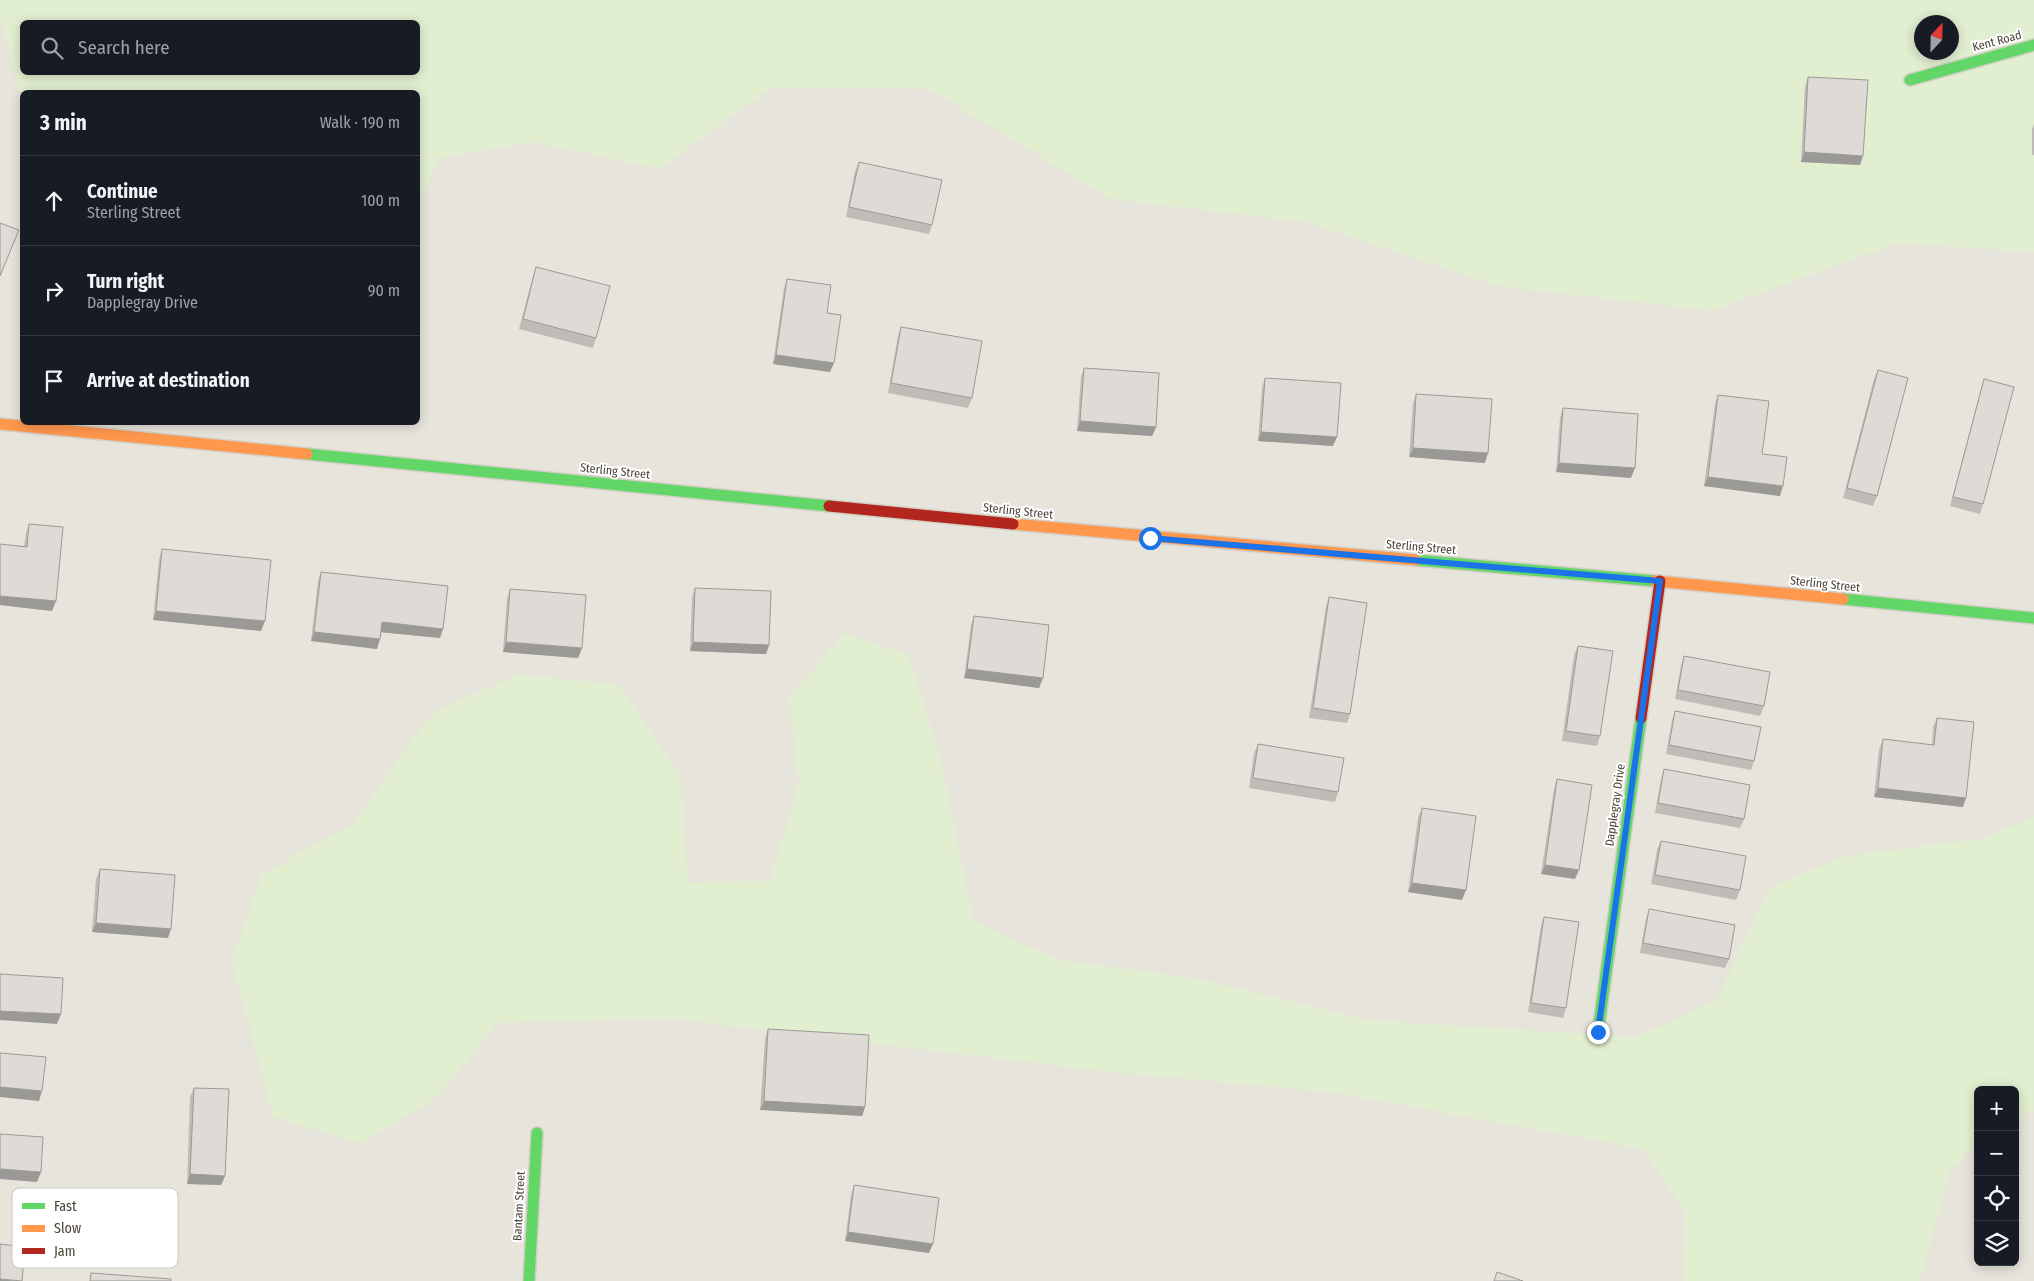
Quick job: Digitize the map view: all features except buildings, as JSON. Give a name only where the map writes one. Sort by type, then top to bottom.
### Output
[{"type":"street","name":"Kent Road","points":[[1910,80],[2034,45]]},
{"type":"street","name":"Sterling Street","points":[[0,424],[1150,538],[1660,581],[2034,618]]},
{"type":"street","name":"Dapplegray Drive","points":[[1598,1032],[1660,581]]},
{"type":"street","name":"Bantam Street","points":[[529,1281],[536,1133]]},
{"type":"shaded area","points":[[0,0],[2034,0],[2034,1281],[0,1281]]},
{"type":"green space","points":[[0,0],[2034,0],[2034,252],[1897,243],[1712,311],[1498,286],[1305,222],[1110,199],[929,89],[771,88],[660,169],[533,142],[441,158],[420,199],[420,90],[20,90],[20,95],[0,14]]},
{"type":"green space","points":[[846,633],[908,655],[940,756],[973,920],[1056,959],[1200,979],[1366,1020],[1635,1037],[1716,1001],[1770,887],[1846,856],[1985,838],[2034,816],[2034,1111],[2019,1115],[2019,1086],[1974,1086],[1974,1148],[1950,1170],[1920,1281],[1683,1281],[1684,1211],[1644,1149],[1330,1092],[1101,1071],[666,1018],[498,1023],[439,1095],[362,1144],[273,1117],[232,960],[262,874],[351,826],[431,715],[515,675],[618,684],[680,774],[688,882],[770,881],[799,783],[789,697]]},
{"type":"traffic: fast","points":[[1910,80],[2034,45]]},
{"type":"traffic: fast","points":[[307,454],[829,506]]},
{"type":"traffic: fast","points":[[1416,560],[1655,581]]},
{"type":"traffic: fast","points":[[1843,599],[2034,618]]},
{"type":"traffic: fast","points":[[1598,1032],[1641,718]]},
{"type":"traffic: fast","points":[[529,1281],[537,1133]]},
{"type":"traffic: slow","points":[[0,424],[307,454]]},
{"type":"traffic: slow","points":[[1013,524],[1416,560]]},
{"type":"traffic: slow","points":[[1655,581],[1843,599]]},
{"type":"traffic: jam","points":[[829,506],[1013,524]]},
{"type":"traffic: jam","points":[[1641,718],[1660,581]]},
{"type":"route","points":[[1150,538],[1660,581],[1598,1032]]}]
